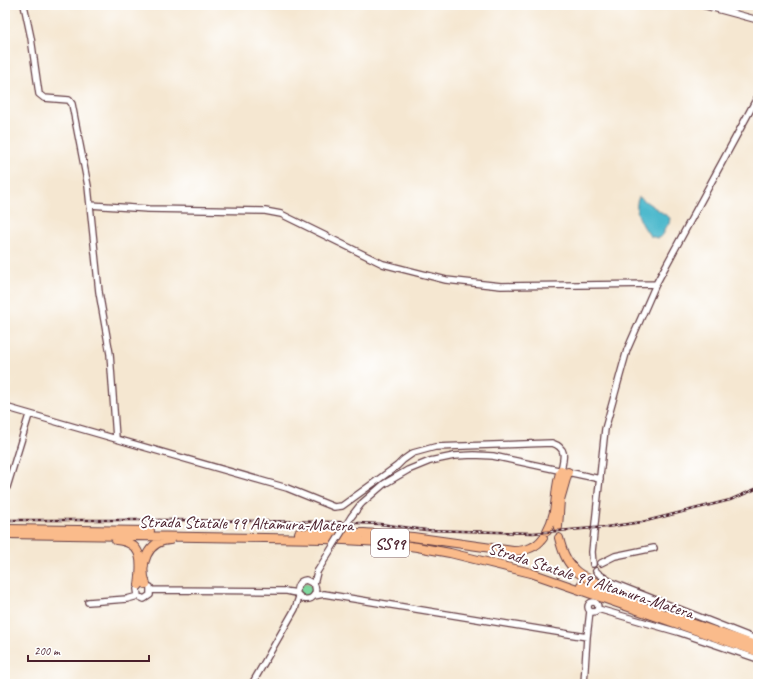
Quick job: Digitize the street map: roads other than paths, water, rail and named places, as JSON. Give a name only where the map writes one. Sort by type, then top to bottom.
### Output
[{"type":"highway","points":[[558,527],[564,471]]},
{"type":"highway","points":[[321,533],[364,533],[408,536],[520,551],[536,546],[545,535],[554,516],[557,483],[564,471]]},
{"type":"highway","name":"SS99","points":[[5,529],[321,533],[382,538],[450,547],[533,568],[758,646]]},
{"type":"highway","points":[[5,535],[126,541],[132,545],[140,556],[141,575],[146,586]]},
{"type":"highway","name":"Strada Statale 99 Altamura-Matera","points":[[5,535],[325,539],[382,542],[450,553],[531,573],[758,652]]},
{"type":"highway","points":[[146,586],[144,563],[147,555],[157,543],[164,540],[258,538]]},
{"type":"highway","points":[[559,538],[567,561],[581,575],[686,620]]},
{"type":"street","points":[[24,5],[32,45],[39,94],[44,98],[68,100],[72,104],[90,205],[99,292],[110,354],[116,438]]},
{"type":"street","points":[[702,5],[758,20]]},
{"type":"street","points":[[758,96],[656,284],[625,357],[605,429],[592,552],[606,579],[758,640]]},
{"type":"street","points":[[90,205],[148,209],[265,211],[281,214],[383,264],[446,280],[501,286],[656,284]]},
{"type":"street","points":[[5,407],[287,488],[334,507],[342,506],[413,453],[435,447],[552,443],[562,447],[564,471]]},
{"type":"street","points":[[5,489],[7,487],[29,415]]},
{"type":"street","points":[[286,591],[297,587],[301,582],[317,572],[351,517],[361,504],[384,484],[408,470],[430,461],[454,456],[493,456],[600,479]]},
{"type":"street","points":[[598,566],[615,556],[654,548]]},
{"type":"street","points":[[314,596],[317,572]]},
{"type":"street","points":[[306,580],[324,594]]},
{"type":"street","points":[[88,602],[138,596],[147,598],[150,595],[146,586]]},
{"type":"street","points":[[138,596],[136,591],[146,586],[286,591],[310,599],[314,596],[324,594],[587,637]]},
{"type":"street","points":[[252,684],[301,597],[297,587]]},
{"type":"street","points":[[584,684],[590,611],[588,607],[591,602],[594,602],[597,604],[598,609]]},
{"type":"street","points":[[590,611],[595,612],[598,609],[678,632],[758,659]]},
{"type":"water","points":[[639,197],[670,218],[669,224],[664,229],[664,233],[661,237],[657,238],[650,236],[639,218],[637,202]]},
{"type":"railway","points":[[5,520],[336,522],[380,524],[426,530],[533,533],[606,527],[642,522],[730,500],[758,488]]}]
